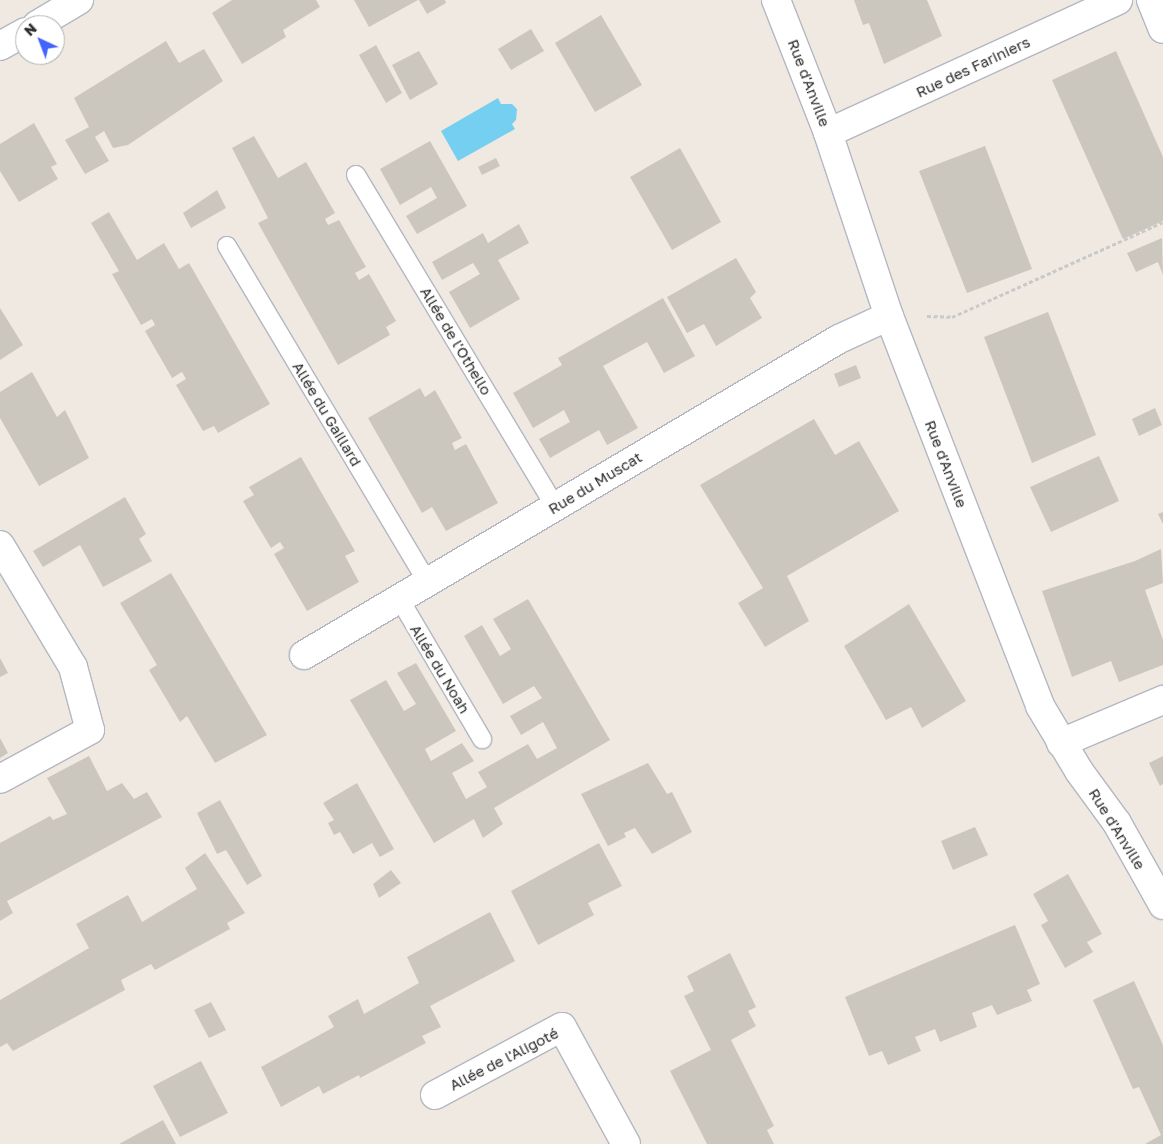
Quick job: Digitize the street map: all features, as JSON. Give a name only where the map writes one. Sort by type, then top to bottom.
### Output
[{"type":"street","points":[[54,15],[79,0]]},
{"type":"street","name":"Rue d'Anville","points":[[776,0],[828,133],[889,316],[1040,706],[1061,743],[1117,823],[1163,905]]},
{"type":"street","name":"Rue des Fariniers","points":[[828,133],[1118,0]]},
{"type":"street","points":[[1151,0],[1163,29]]},
{"type":"street","points":[[0,46],[15,38]]},
{"type":"street","name":"Rue du Muscat","points":[[304,655],[839,339],[889,316]]},
{"type":"street","points":[[0,546],[73,667],[90,730],[0,779]]},
{"type":"street","points":[[1061,743],[1163,700]]},
{"type":"street","name":"Allée de l'Aligoté","points":[[435,1095],[562,1027],[626,1144]]},
{"type":"lane","name":"Allée de l'Othello","points":[[356,175],[555,506]]},
{"type":"lane","name":"Allée du Gaillard","points":[[226,246],[427,582]]},
{"type":"lane","name":"Allée du Noah","points":[[399,598],[482,739]]},
{"type":"path","points":[[889,316],[952,317],[1163,222]]},
{"type":"water","points":[[498,98],[501,104],[512,104],[517,109],[516,120],[512,124],[515,129],[458,161],[441,131]]},
{"type":"building","points":[[232,0],[316,0],[320,7],[283,30],[286,37],[242,64],[212,13]]},
{"type":"building","points":[[354,0],[418,0],[369,27]]},
{"type":"building","points":[[419,0],[445,0],[446,3],[427,14]]},
{"type":"building","points":[[854,0],[927,0],[942,36],[884,64],[869,23],[863,25]]},
{"type":"building","points":[[601,15],[642,85],[595,112],[555,43]]},
{"type":"building","points":[[531,29],[544,51],[511,70],[498,49]]},
{"type":"building","points":[[166,41],[179,63],[204,49],[223,81],[128,145],[113,148],[104,131],[95,137],[109,161],[85,174],[65,140],[89,127],[74,98]]},
{"type":"building","points":[[376,45],[402,93],[386,103],[359,55]]},
{"type":"building","points":[[419,51],[438,84],[410,100],[392,65]]},
{"type":"building","points":[[1116,51],[1163,157],[1163,221],[1123,239],[1052,80]]},
{"type":"building","points":[[34,123],[57,164],[51,167],[58,179],[19,202],[0,171],[0,144]]},
{"type":"building","points":[[254,136],[278,178],[306,162],[335,213],[325,219],[328,225],[339,220],[366,267],[355,273],[359,280],[369,274],[396,321],[386,327],[390,335],[338,365],[258,223],[268,218],[232,148]]},
{"type":"building","points":[[430,141],[467,206],[417,234],[406,216],[437,198],[431,187],[400,205],[380,169]]},
{"type":"building","points":[[985,146],[1032,269],[967,293],[919,171]]},
{"type":"building","points":[[680,148],[721,222],[672,250],[630,177]]},
{"type":"building","points":[[496,158],[500,166],[482,175],[478,167]]},
{"type":"building","points":[[217,190],[226,208],[191,228],[183,213]]},
{"type":"building","points":[[109,212],[137,260],[164,243],[179,269],[189,263],[270,404],[218,433],[214,426],[203,431],[176,385],[186,379],[182,372],[172,378],[145,331],[155,325],[152,319],[141,325],[112,274],[119,271],[91,223]]},
{"type":"building","points":[[519,224],[529,243],[498,260],[520,299],[470,328],[449,292],[480,274],[473,263],[442,280],[432,262],[483,233],[488,243]]},
{"type":"building","points":[[1162,238],[1163,275],[1158,262],[1136,272],[1127,253]]},
{"type":"building","points":[[736,258],[756,292],[750,298],[762,318],[716,346],[704,324],[687,333],[667,297]]},
{"type":"building","points":[[663,298],[695,356],[664,373],[647,342],[603,366],[638,428],[607,445],[599,430],[550,458],[539,439],[570,422],[564,410],[533,428],[513,393],[562,365],[558,358]]},
{"type":"building","points":[[0,308],[23,345],[0,360]]},
{"type":"building","points":[[1048,312],[1096,435],[1032,463],[984,337]]},
{"type":"building","points":[[856,365],[861,378],[839,387],[834,374]]},
{"type":"building","points":[[32,372],[57,417],[65,410],[89,458],[39,486],[0,418],[0,392]]},
{"type":"building","points":[[420,388],[425,397],[435,390],[462,438],[452,443],[455,450],[466,444],[498,503],[446,531],[432,507],[422,513],[368,418]]},
{"type":"building","points":[[1155,408],[1162,425],[1139,436],[1132,419]]},
{"type":"building","points":[[814,419],[835,455],[859,441],[899,511],[787,576],[809,621],[765,647],[738,603],[763,588],[700,485]]},
{"type":"building","points":[[1099,456],[1119,501],[1051,532],[1030,487]]},
{"type":"building","points":[[301,457],[355,551],[345,556],[359,582],[307,611],[274,554],[284,548],[280,542],[271,548],[243,501],[254,495],[249,487]]},
{"type":"building","points":[[125,497],[146,534],[139,539],[152,561],[103,587],[80,545],[43,567],[33,551]]},
{"type":"building","points":[[1163,512],[1163,524],[1158,514]]},
{"type":"building","points":[[1161,549],[1163,583],[1145,590],[1163,640],[1163,665],[1119,682],[1111,661],[1072,677],[1042,591],[1135,561]]},
{"type":"building","points":[[171,573],[267,735],[215,763],[187,716],[180,722],[149,670],[157,665],[120,603]]},
{"type":"building","points":[[528,599],[610,740],[494,808],[503,824],[483,838],[474,819],[434,843],[350,700],[386,680],[404,711],[416,704],[397,673],[416,663],[456,731],[425,749],[431,761],[462,743],[474,761],[452,773],[466,799],[487,787],[478,772],[528,744],[537,759],[557,748],[543,722],[521,735],[510,716],[542,698],[534,686],[503,704],[464,636],[482,625],[500,656],[511,649],[493,619]]},
{"type":"building","points":[[909,604],[966,701],[922,728],[911,707],[886,720],[844,646]]},
{"type":"building","points":[[0,658],[8,673],[0,677]]},
{"type":"building","points":[[0,738],[8,753],[0,758]]},
{"type":"building","points":[[89,756],[107,791],[122,783],[134,799],[147,792],[162,817],[7,901],[13,913],[0,921],[0,843],[50,816],[53,820],[67,814],[47,778]]},
{"type":"building","points":[[1163,756],[1163,784],[1160,786],[1149,763]]},
{"type":"building","points":[[648,763],[667,794],[672,792],[692,832],[652,854],[635,828],[624,833],[626,837],[608,846],[581,794]]},
{"type":"building","points":[[357,783],[394,849],[380,857],[372,843],[353,854],[340,832],[334,835],[328,823],[334,820],[323,803]]},
{"type":"building","points":[[220,800],[262,876],[247,885],[226,850],[217,854],[197,813]]},
{"type":"building","points":[[975,827],[988,855],[953,870],[941,841]]},
{"type":"building","points":[[599,843],[622,886],[588,903],[594,915],[538,945],[511,891]]},
{"type":"building","points":[[205,853],[245,913],[227,923],[230,929],[155,970],[151,964],[121,980],[125,990],[13,1051],[7,1043],[0,1047],[0,1000],[89,948],[76,924],[128,895],[142,922],[197,889],[185,868]]},
{"type":"building","points":[[391,870],[401,883],[379,898],[373,884]]},
{"type":"building","points":[[1068,874],[1102,934],[1087,942],[1093,952],[1065,968],[1041,925],[1048,921],[1033,894]]},
{"type":"building","points":[[490,912],[515,961],[430,1006],[441,1027],[422,1036],[426,1043],[360,1078],[359,1075],[323,1094],[319,1086],[281,1107],[261,1067],[334,1027],[328,1016],[358,999],[364,1014],[419,983],[407,957]]},
{"type":"building","points":[[1015,925],[1040,984],[1027,990],[1032,1001],[997,1015],[992,1005],[972,1013],[977,1027],[940,1042],[935,1029],[915,1037],[921,1051],[888,1065],[882,1051],[869,1056],[845,997]]},
{"type":"building","points":[[730,953],[756,1007],[748,1011],[756,1026],[731,1040],[774,1126],[767,1130],[774,1144],[707,1144],[670,1071],[711,1050],[684,996],[694,991],[687,976]]},
{"type":"building","points":[[1134,981],[1163,1045],[1163,1144],[1145,1144],[1161,1135],[1139,1087],[1133,1089],[1093,1000]]},
{"type":"building","points":[[211,1002],[226,1030],[209,1038],[194,1010]]},
{"type":"building","points":[[201,1061],[228,1113],[180,1137],[153,1086]]},
{"type":"building","points":[[163,1120],[176,1144],[119,1144]]}]
